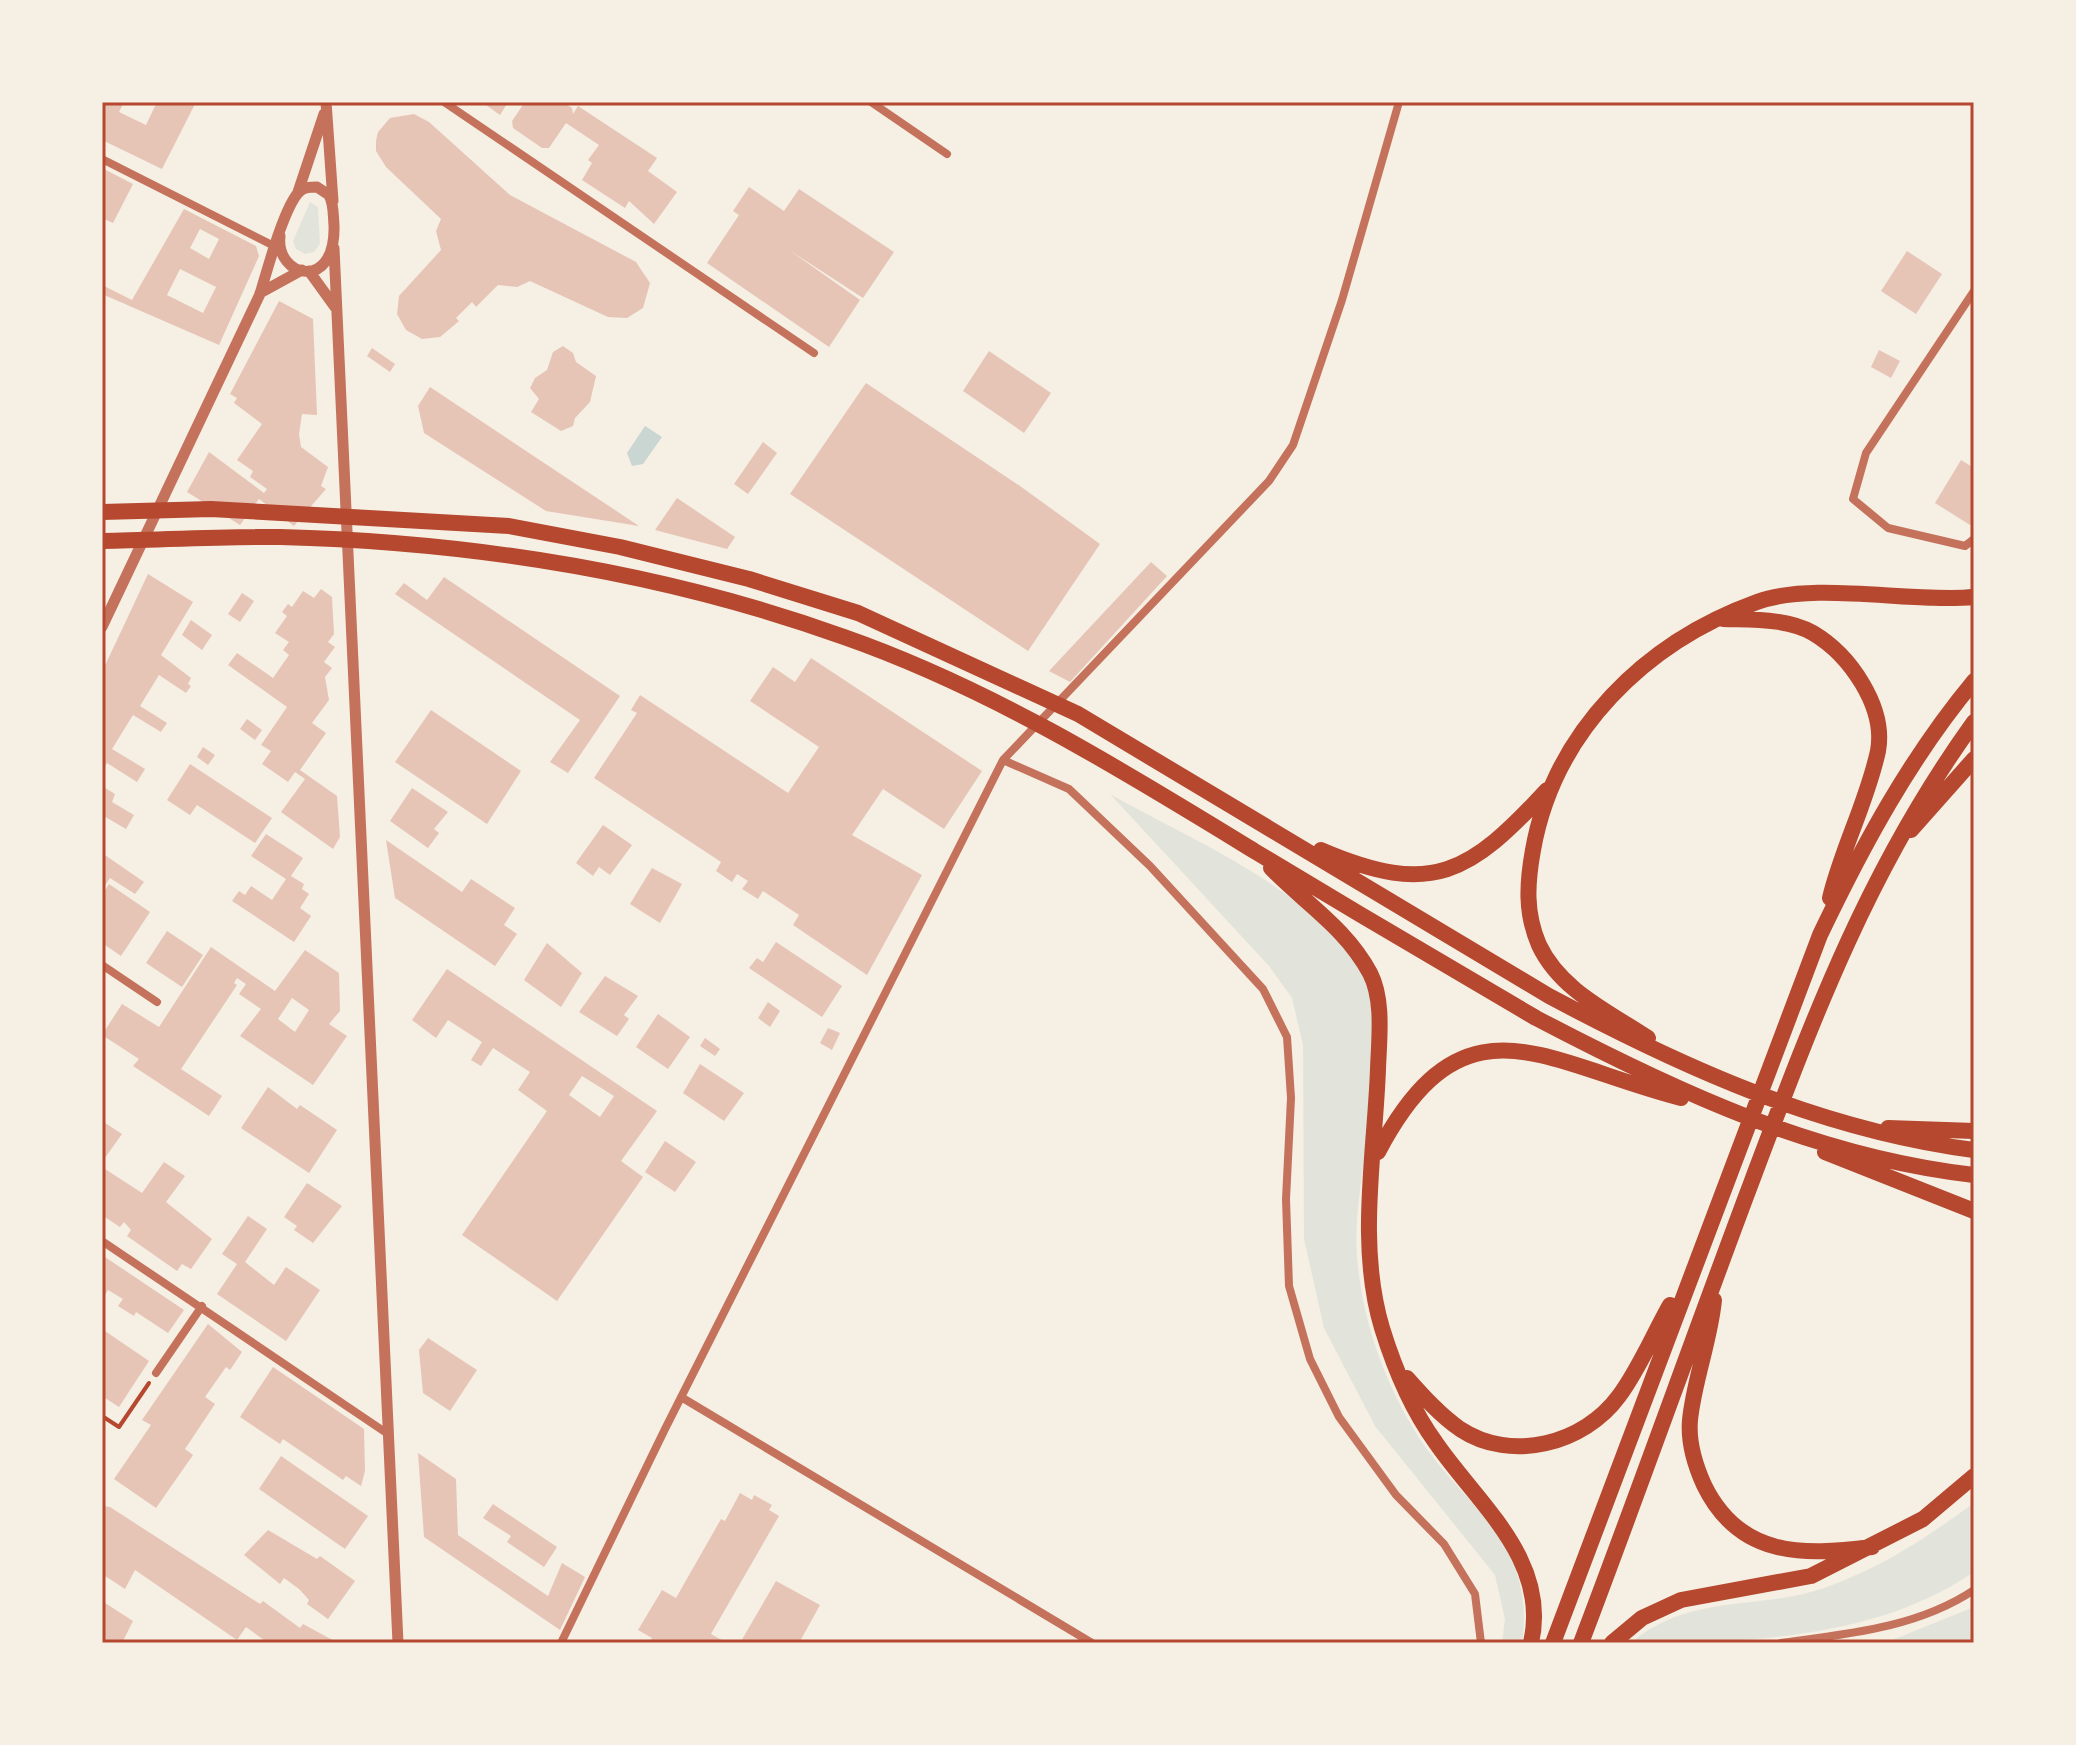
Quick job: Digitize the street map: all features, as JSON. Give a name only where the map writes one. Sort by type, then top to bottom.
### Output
[{"type":"highway","points":[[102,512],[211,509],[509,526],[620,547],[749,579],[858,613],[1078,714],[1549,996],[1692,1068],[1802,1111],[1858,1128],[1974,1150]]},
{"type":"highway","points":[[102,541],[281,537],[506,554],[619,574],[742,604],[846,637],[955,684],[1087,751],[1536,1018],[1719,1108]]},
{"type":"highway","points":[[1270,828],[1350,862],[1395,873],[1432,873],[1471,861],[1504,836],[1548,788],[1568,752],[1598,711],[1663,649],[1696,627],[1760,601],[1801,595],[1941,600],[1974,597]]},
{"type":"highway","points":[[1717,619],[1769,620],[1812,632],[1862,680],[1874,714],[1878,748],[1836,873],[1820,935]]},
{"type":"highway","points":[[1553,1643],[1694,1262],[1820,935],[1869,835],[1913,764],[1974,681]]},
{"type":"highway","points":[[1581,1643],[1718,1271],[1844,947],[1888,855],[1934,778],[1974,722]]},
{"type":"highway","points":[[1888,855],[1974,759]]},
{"type":"highway","points":[[1548,788],[1528,879],[1528,913],[1540,947],[1561,978],[1590,1001],[1692,1068]]},
{"type":"highway","points":[[1256,852],[1294,891],[1332,921],[1354,945],[1372,976],[1379,1031],[1375,1157],[1369,1218],[1373,1279],[1382,1328],[1416,1411],[1436,1444],[1493,1512],[1518,1553],[1533,1593],[1531,1643]]},
{"type":"highway","points":[[1375,1157],[1399,1112],[1426,1081],[1462,1057],[1509,1049],[1552,1057],[1651,1090],[1719,1108],[1795,1136],[1915,1166],[1974,1175]]},
{"type":"highway","points":[[1858,1128],[1974,1131]]},
{"type":"highway","points":[[1795,1136],[1839,1160],[1974,1211]]},
{"type":"highway","points":[[1399,1370],[1435,1409],[1462,1430],[1499,1445],[1549,1445],[1580,1431],[1618,1398],[1694,1262]]},
{"type":"highway","points":[[1718,1271],[1711,1331],[1690,1421],[1694,1464],[1712,1501],[1741,1531],[1771,1547],[1816,1554],[1872,1547]]},
{"type":"highway","points":[[1612,1643],[1642,1618],[1681,1600],[1811,1576],[1923,1519],[1974,1476]]},
{"type":"street","points":[[444,102],[814,353]]},
{"type":"street","points":[[871,102],[947,154]]},
{"type":"street","points":[[561,1643],[681,1397],[1003,760],[1269,481],[1293,445],[1342,300],[1399,102]]},
{"type":"street","points":[[102,627],[260,294],[326,106]]},
{"type":"street","points":[[326,106],[333,202],[398,1643]]},
{"type":"street","points":[[102,159],[278,241],[283,258],[305,271],[336,307]]},
{"type":"street","points":[[297,195],[302,190],[317,187],[324,189],[333,202]]},
{"type":"street","points":[[260,294],[328,261],[334,248]]},
{"type":"street","points":[[1971,543],[1888,528],[1853,499],[1866,453],[1974,291]]},
{"type":"street","points":[[1003,760],[1069,789],[1150,866],[1263,989],[1287,1037],[1291,1098],[1286,1199],[1289,1286],[1310,1359],[1339,1417],[1396,1495],[1444,1544],[1475,1594],[1481,1643]]},
{"type":"street","points":[[102,965],[157,1002]]},
{"type":"street","points":[[102,1241],[388,1434]]},
{"type":"street","points":[[156,1373],[202,1306]]},
{"type":"street","points":[[681,1397],[1092,1643]]},
{"type":"street","points":[[1781,1643],[1841,1637],[1887,1626],[1923,1615],[1974,1590]]},
{"type":"path","points":[[102,1416],[119,1427],[156,1373]]},
{"type":"shaded area","points":[[310,202],[318,207],[320,244],[314,252],[305,254],[296,249],[293,241]]},
{"type":"shaded area","points":[[645,426],[662,437],[643,464],[632,466],[627,453]]},
{"type":"shaded area","points":[[1110,794],[1250,870],[1284,893],[1316,918],[1342,945],[1362,974],[1372,1002],[1376,1036],[1375,1072],[1357,1224],[1359,1277],[1368,1320],[1389,1382],[1409,1421],[1427,1449],[1505,1547],[1517,1574],[1524,1606],[1522,1643],[1502,1643],[1505,1619],[1495,1575],[1375,1426],[1324,1328],[1304,1239],[1303,1045],[1292,998],[1269,966]]},
{"type":"shaded area","points":[[1974,1503],[1974,1572],[1936,1594],[1895,1611],[1809,1633],[1719,1641],[1631,1643],[1653,1627],[1700,1610],[1799,1595],[1845,1580],[1902,1551]]},
{"type":"shaded area","points":[[1974,1607],[1974,1643],[1892,1640]]},
{"type":"building","points":[[102,102],[124,102],[119,112],[146,125],[157,102],[196,102],[162,169],[102,140]]},
{"type":"building","points":[[482,102],[508,102],[500,115]]},
{"type":"building","points":[[525,102],[563,102],[572,108],[573,114],[578,106],[657,158],[648,171],[677,192],[654,224],[629,201],[625,208],[582,180],[592,163],[588,160],[599,145],[566,123],[549,148],[542,148],[513,128],[512,121]]},
{"type":"building","points":[[414,114],[429,122],[510,195],[636,262],[650,283],[643,308],[627,318],[608,317],[530,281],[517,287],[498,285],[476,307],[472,302],[456,318],[459,321],[440,337],[422,339],[406,330],[397,314],[399,296],[441,250],[436,231],[441,219],[386,167],[376,151],[376,141],[378,132],[390,118]]},
{"type":"building","points":[[102,168],[133,184],[113,223],[102,218]]},
{"type":"building","points":[[749,187],[784,211],[799,189],[894,252],[863,298],[789,250],[860,300],[829,347],[707,263],[739,215],[733,211]]},
{"type":"building","points":[[184,209],[256,246],[259,256],[219,345],[102,294],[102,285],[132,300]],"holes":[[[200,229],[219,239],[209,259],[190,248]],[[180,269],[216,287],[203,313],[167,295]]]},
{"type":"building","points":[[1907,251],[1942,274],[1916,314],[1881,291]]},
{"type":"building","points":[[279,301],[313,319],[317,415],[302,414],[299,434],[301,447],[328,467],[321,486],[326,489],[294,526],[259,499],[240,525],[187,492],[209,452],[264,493],[267,489],[250,477],[253,471],[237,460],[262,424],[234,403],[237,398],[230,394]]},
{"type":"building","points":[[563,346],[573,353],[576,362],[596,376],[590,402],[575,418],[573,426],[561,431],[531,412],[539,399],[530,388],[535,378],[547,370],[553,352]]},
{"type":"building","points":[[372,348],[395,364],[390,372],[367,356]]},
{"type":"building","points":[[1879,350],[1900,361],[1891,378],[1871,367]]},
{"type":"building","points":[[989,351],[1051,393],[1024,433],[963,391]]},
{"type":"building","points":[[866,383],[1020,486],[1100,544],[1028,651],[790,494]]},
{"type":"building","points":[[430,387],[639,526],[546,511],[424,433],[418,406]]},
{"type":"building","points":[[763,442],[777,453],[748,494],[734,484]]},
{"type":"building","points":[[1961,460],[1974,468],[1974,519],[1970,525],[1935,503]]},
{"type":"building","points":[[677,498],[735,537],[727,549],[655,530]]},
{"type":"building","points":[[1151,562],[1167,576],[1070,682],[1049,671]]},
{"type":"building","points":[[148,574],[193,602],[161,655],[191,678],[188,684],[191,686],[186,693],[159,675],[140,706],[167,723],[161,732],[133,715],[112,749],[145,769],[137,782],[107,763],[102,771],[102,672]]},
{"type":"building","points":[[444,577],[620,696],[568,773],[550,762],[580,720],[395,594],[404,583],[427,600]]},
{"type":"building","points":[[321,589],[332,597],[334,634],[328,642],[335,647],[324,662],[332,668],[325,677],[329,700],[312,723],[326,733],[300,770],[337,796],[340,837],[333,849],[281,812],[305,779],[295,772],[288,782],[262,764],[271,751],[261,745],[287,707],[228,665],[237,653],[273,678],[289,655],[283,650],[289,642],[275,633],[287,616],[282,612],[288,604],[292,607],[303,591],[314,598]]},
{"type":"building","points":[[242,593],[254,601],[240,622],[228,614]]},
{"type":"building","points":[[191,620],[212,635],[202,650],[182,635]]},
{"type":"building","points":[[811,658],[982,771],[944,829],[883,789],[852,835],[922,875],[867,975],[793,925],[799,915],[763,891],[758,899],[742,889],[748,881],[737,874],[732,882],[716,871],[721,862],[594,778],[637,713],[631,710],[640,695],[788,793],[819,747],[750,701],[773,667],[795,682]]},
{"type":"building","points":[[431,710],[521,771],[487,824],[395,762]]},
{"type":"building","points":[[247,719],[262,730],[255,740],[240,729]]},
{"type":"building","points":[[203,747],[215,755],[208,765],[197,757]]},
{"type":"building","points":[[190,764],[272,818],[255,843],[197,805],[190,815],[167,800]]},
{"type":"building","points":[[102,786],[115,794],[112,802],[134,815],[126,829],[102,815]]},
{"type":"building","points":[[412,788],[448,812],[434,829],[439,833],[428,848],[390,821]]},
{"type":"building","points":[[603,825],[632,845],[610,875],[599,867],[593,876],[576,863]]},
{"type":"building","points":[[266,834],[303,858],[291,876],[304,884],[302,889],[309,894],[300,908],[311,916],[294,942],[232,901],[239,891],[245,895],[251,886],[272,900],[286,879],[251,856]]},
{"type":"building","points":[[386,840],[462,892],[471,879],[515,908],[504,925],[517,934],[495,966],[395,898]]},
{"type":"building","points":[[102,853],[144,882],[135,894],[110,878],[102,890]]},
{"type":"building","points":[[652,868],[682,884],[660,923],[630,904]]},
{"type":"building","points":[[109,884],[150,912],[121,956],[102,943],[102,895]]},
{"type":"building","points":[[167,931],[203,955],[182,987],[146,963]]},
{"type":"building","points":[[776,942],[842,986],[822,1017],[749,968],[757,958],[763,962]]},
{"type":"building","points":[[547,943],[582,973],[561,1007],[524,980]]},
{"type":"building","points":[[211,947],[275,991],[305,950],[339,973],[340,1011],[329,1024],[347,1036],[313,1085],[240,1036],[261,1009],[239,994],[246,984],[237,978],[234,983],[237,985],[181,1069],[222,1096],[209,1116],[133,1066],[139,1059],[102,1035],[122,1004],[159,1027]],"holes":[[[292,998],[309,1010],[295,1032],[278,1019]]]},
{"type":"building","points":[[447,969],[657,1111],[621,1161],[643,1177],[557,1301],[462,1235],[547,1111],[518,1090],[530,1072],[493,1048],[481,1066],[471,1060],[482,1042],[448,1020],[436,1038],[412,1020]],"holes":[[[582,1076],[614,1096],[600,1117],[569,1095]]]},
{"type":"building","points":[[605,976],[638,996],[624,1015],[629,1019],[617,1036],[579,1012]]},
{"type":"building","points":[[768,1002],[780,1011],[770,1027],[758,1018]]},
{"type":"building","points":[[658,1014],[690,1037],[668,1069],[636,1047]]},
{"type":"building","points":[[828,1028],[840,1033],[832,1050],[820,1043]]},
{"type":"building","points":[[705,1038],[720,1049],[715,1056],[700,1046]]},
{"type":"building","points":[[700,1064],[744,1093],[724,1121],[683,1093]]},
{"type":"building","points":[[268,1087],[297,1109],[300,1105],[337,1130],[309,1173],[241,1128]]},
{"type":"building","points":[[102,1121],[122,1134],[102,1162]]},
{"type":"building","points":[[665,1141],[696,1162],[675,1192],[645,1172]]},
{"type":"building","points":[[164,1162],[185,1176],[166,1202],[212,1239],[191,1269],[182,1264],[177,1271],[127,1236],[131,1230],[124,1222],[120,1227],[102,1215],[102,1167],[142,1193]]},
{"type":"building","points":[[307,1183],[342,1206],[313,1243],[294,1230],[297,1226],[284,1217]]},
{"type":"building","points":[[248,1216],[267,1229],[245,1262],[274,1285],[286,1267],[320,1290],[286,1341],[217,1294],[237,1264],[222,1254]]},
{"type":"building","points":[[102,1255],[184,1310],[168,1333],[136,1312],[134,1316],[118,1306],[123,1299],[108,1290],[102,1299]]},
{"type":"building","points":[[208,1324],[242,1352],[230,1370],[226,1367],[205,1397],[215,1404],[185,1449],[193,1455],[156,1508],[114,1479],[151,1425],[142,1420]]},
{"type":"building","points":[[102,1329],[149,1361],[119,1407],[102,1396]]},
{"type":"building","points":[[428,1338],[477,1370],[450,1411],[423,1393],[419,1350]]},
{"type":"building","points":[[273,1367],[364,1429],[365,1471],[361,1486],[346,1476],[343,1480],[283,1439],[280,1444],[240,1417]]},
{"type":"building","points":[[418,1453],[456,1479],[458,1535],[548,1596],[562,1563],[585,1577],[560,1630],[424,1537]]},
{"type":"building","points":[[281,1456],[368,1516],[345,1549],[259,1489]]},
{"type":"building","points":[[740,1493],[752,1500],[754,1495],[772,1505],[769,1510],[779,1516],[711,1634],[727,1643],[650,1643],[652,1638],[638,1630],[662,1590],[676,1598],[721,1519],[725,1521]]},
{"type":"building","points":[[493,1504],[557,1547],[544,1567],[507,1542],[511,1536],[483,1518]]},
{"type":"building","points":[[102,1506],[110,1507],[260,1604],[263,1601],[300,1628],[303,1624],[338,1643],[268,1643],[246,1627],[237,1640],[135,1570],[125,1589],[102,1574]]},
{"type":"building","points":[[268,1530],[317,1559],[320,1556],[355,1581],[328,1619],[307,1604],[309,1600],[299,1589],[284,1578],[280,1584],[244,1555]]},
{"type":"building","points":[[776,1581],[820,1605],[799,1643],[740,1643]]},
{"type":"building","points":[[102,1601],[133,1621],[122,1643],[102,1643]]}]
